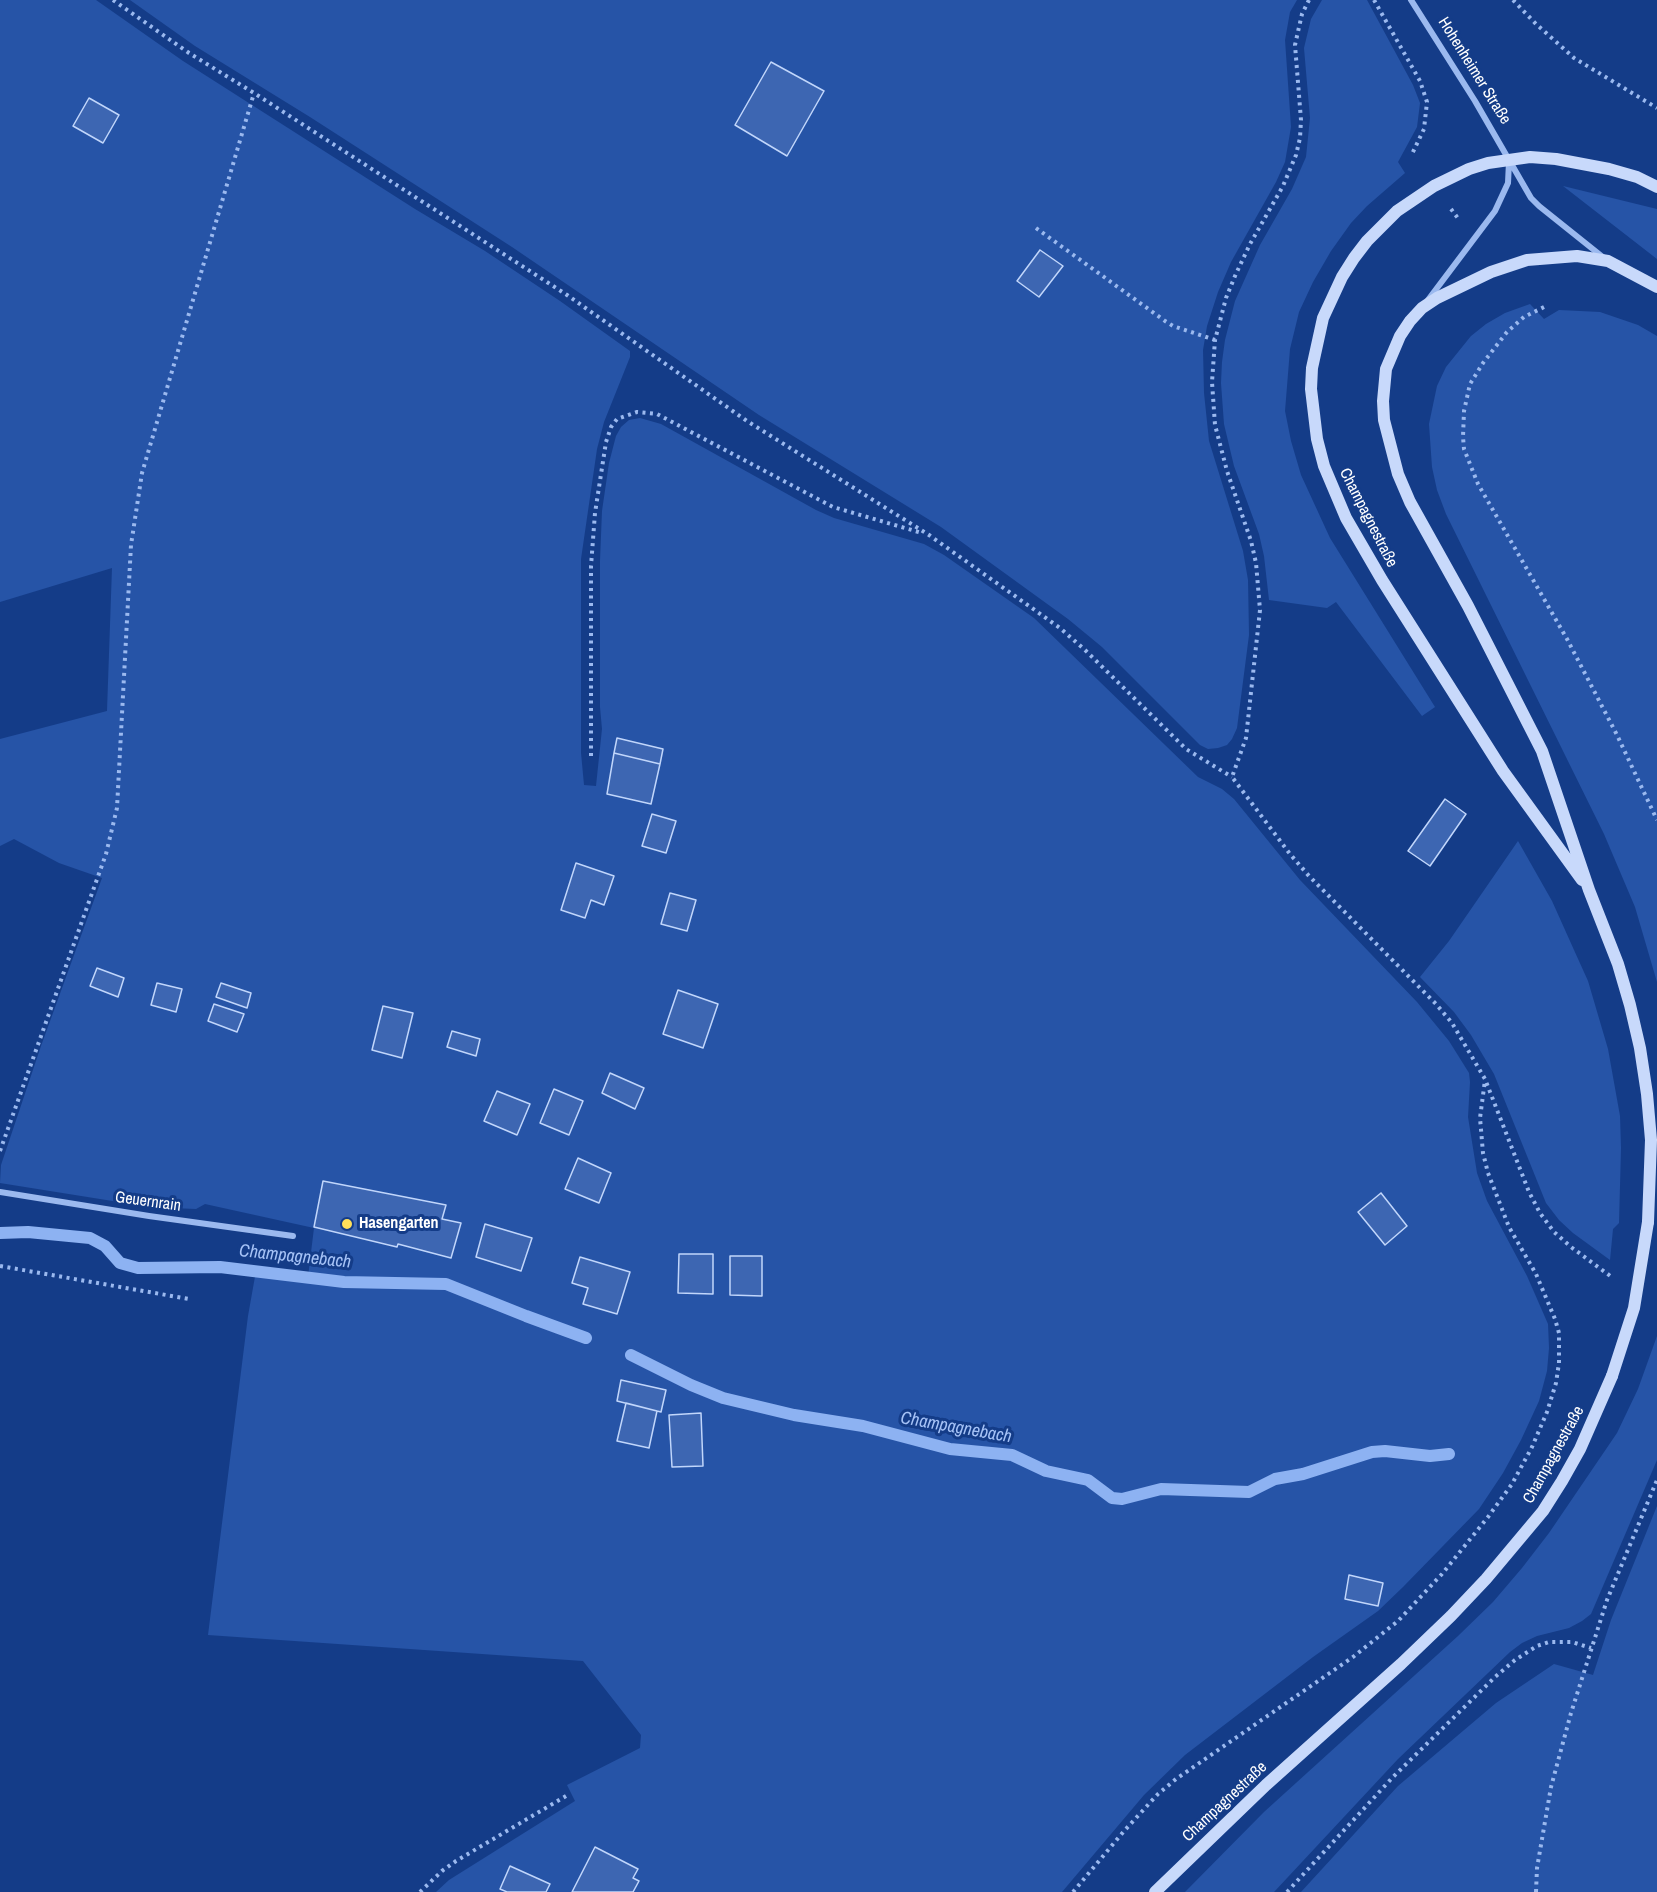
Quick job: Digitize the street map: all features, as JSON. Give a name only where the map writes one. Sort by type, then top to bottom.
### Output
[{"type":"main road","points":[[1509,159],[1556,159],[1582,163],[1618,171],[1657,186]]},
{"type":"main road","name":"Champagnestraße","points":[[1509,159],[1469,170],[1434,186],[1397,211],[1367,241],[1342,277],[1323,318],[1312,368],[1313,417],[1323,466],[1346,518],[1364,550],[1503,771],[1589,890]]},
{"type":"main road","name":"Champagnestraße","points":[[1155,1892],[1266,1785],[1434,1632],[1494,1570],[1543,1511],[1580,1449],[1612,1376],[1634,1308],[1648,1222],[1651,1140],[1640,1048],[1630,1005],[1618,964],[1589,890],[1542,751],[1468,606],[1410,502],[1398,474],[1384,420],[1383,385],[1386,369],[1400,336],[1410,321],[1422,308],[1455,288],[1527,260],[1552,256],[1577,256],[1608,261]]},
{"type":"main road","name":"Hohenheimer Straße","points":[[1608,261],[1657,287]]},
{"type":"street","name":"Hohenheimer Straße","points":[[1411,0],[1531,198],[1608,261]]},
{"type":"street","name":"Champagnestraße","points":[[1422,308],[1495,212],[1508,183],[1509,159]]},
{"type":"street","name":"Geuernrain","points":[[0,1192],[293,1236]]},
{"type":"path","points":[[113,0],[189,53],[567,295],[747,421],[928,535],[1060,628],[1186,749],[1232,777],[1309,876],[1452,1023],[1485,1079],[1529,1192],[1540,1213],[1554,1232],[1595,1265]]},
{"type":"path","points":[[1232,777],[1246,738],[1260,610],[1256,563],[1251,541],[1227,471],[1215,425],[1212,382],[1215,340],[1226,298],[1235,276],[1250,244],[1283,186],[1296,155],[1301,120],[1295,45],[1302,14],[1309,0]]},
{"type":"path","points":[[1374,0],[1420,81],[1427,102],[1424,129],[1411,156]]},
{"type":"path","points":[[1513,0],[1536,24],[1574,57],[1657,108]]},
{"type":"path","points":[[0,1151],[106,854],[117,808],[131,545],[142,473],[254,93]]},
{"type":"path","points":[[1451,209],[1464,226]]},
{"type":"path","points":[[1036,228],[1165,321],[1173,326],[1215,340]]},
{"type":"path","points":[[1544,307],[1524,317],[1507,332],[1470,384],[1464,411],[1462,437],[1464,449],[1478,484],[1567,639],[1617,735],[1657,820]]},
{"type":"path","points":[[591,756],[591,566],[595,513],[606,442],[611,427],[617,419],[637,412],[657,414],[833,507],[928,535]]},
{"type":"path","points":[[1073,1892],[1158,1794],[1176,1779],[1353,1657],[1398,1621],[1442,1574],[1488,1517],[1512,1484],[1532,1447],[1556,1383],[1559,1333],[1536,1274],[1509,1227],[1488,1173],[1483,1153],[1480,1118],[1485,1079]]},
{"type":"path","points":[[0,1266],[189,1299]]},
{"type":"path","points":[[1536,1892],[1537,1868],[1551,1787],[1591,1648],[1607,1600],[1657,1480]]},
{"type":"path","points":[[1287,1892],[1393,1778],[1515,1660],[1537,1646],[1549,1642],[1572,1642],[1591,1648]]},
{"type":"path","points":[[420,1892],[442,1871],[566,1796]]},
{"type":"shaded area","points":[[0,0],[96,0],[183,61],[485,251],[630,351],[630,357],[604,422],[597,449],[581,559],[581,753],[584,785],[596,786],[602,729],[600,561],[602,511],[609,463],[616,436],[621,427],[629,420],[640,418],[661,424],[834,518],[924,544],[944,555],[1034,618],[1198,777],[1222,789],[1234,799],[1300,880],[1417,1002],[1449,1041],[1469,1073],[1468,1117],[1477,1173],[1487,1201],[1527,1276],[1548,1324],[1547,1371],[1539,1401],[1521,1440],[1479,1509],[1403,1587],[1378,1611],[1313,1657],[1185,1755],[1144,1795],[1062,1892],[436,1892],[449,1880],[575,1801],[567,1785],[640,1748],[641,1735],[583,1661],[208,1635],[248,1316],[256,1271],[308,1277],[314,1228],[205,1204],[196,1209],[150,1207],[0,1183],[1,1165],[102,878],[59,863],[14,839],[0,846],[0,739],[107,711],[112,568],[0,602]]},
{"type":"shaded area","points":[[130,0],[1297,0],[1290,12],[1285,40],[1291,127],[1285,162],[1231,262],[1207,326],[1203,350],[1204,393],[1209,441],[1243,551],[1248,580],[1249,635],[1237,728],[1232,739],[1227,745],[1218,748],[1208,749],[1200,745],[1102,647],[1068,619],[941,527],[759,415],[512,247],[195,46]]},
{"type":"shaded area","points":[[1322,0],[1367,0],[1413,85],[1420,103],[1417,127],[1398,162],[1405,173],[1351,223],[1331,251],[1299,312],[1290,349],[1285,411],[1301,475],[1330,538],[1435,707],[1422,716],[1336,602],[1327,608],[1269,600],[1259,534],[1234,466],[1224,424],[1222,362],[1235,301],[1260,245],[1292,189],[1306,157],[1310,118],[1304,48],[1311,19]]},
{"type":"shaded area","points":[[1563,186],[1657,209],[1657,259]]},
{"type":"shaded area","points":[[1530,304],[1544,319],[1559,310],[1600,312],[1638,325],[1657,336],[1657,982],[1635,907],[1604,834],[1446,514],[1432,467],[1429,424],[1437,386],[1446,367],[1471,336],[1486,324],[1505,313]]},
{"type":"shaded area","points":[[1518,841],[1552,901],[1588,981],[1608,1049],[1620,1116],[1621,1148],[1619,1223],[1613,1229],[1610,1260],[1573,1233],[1546,1203],[1494,1074],[1471,1035],[1454,1012],[1420,977],[1449,941]]},
{"type":"shaded area","points":[[1657,1336],[1657,1460],[1591,1614],[1569,1628],[1537,1636],[1510,1652],[1398,1759],[1274,1892],[1185,1892],[1264,1812],[1458,1636],[1493,1602],[1522,1568],[1549,1533],[1617,1433],[1638,1389]]},
{"type":"shaded area","points":[[1657,1506],[1657,1892],[1301,1892],[1398,1786],[1496,1703],[1554,1664],[1593,1675],[1611,1620]]},
{"type":"building","points":[[771,62],[824,91],[787,156],[735,125]]},
{"type":"building","points":[[89,98],[119,115],[103,143],[73,126]]},
{"type":"building","points":[[1040,250],[1063,266],[1039,297],[1017,281]]},
{"type":"building","points":[[617,738],[663,749],[660,764],[614,753]]},
{"type":"building","points":[[614,753],[660,764],[651,804],[607,794]]},
{"type":"building","points":[[1445,799],[1466,814],[1430,866],[1408,851]]},
{"type":"building","points":[[652,814],[676,821],[666,853],[642,846]]},
{"type":"building","points":[[576,863],[614,876],[604,905],[591,900],[585,918],[561,910]]},
{"type":"building","points":[[670,893],[696,900],[687,931],[661,924]]},
{"type":"building","points":[[97,968],[124,978],[118,997],[90,986]]},
{"type":"building","points":[[157,983],[182,989],[176,1012],[151,1005]]},
{"type":"building","points":[[221,983],[251,993],[247,1008],[216,997]]},
{"type":"building","points":[[678,990],[718,1004],[703,1048],[663,1034]]},
{"type":"building","points":[[214,1004],[244,1014],[237,1032],[208,1021]]},
{"type":"building","points":[[383,1006],[413,1013],[402,1058],[372,1050]]},
{"type":"building","points":[[452,1031],[480,1039],[476,1056],[447,1047]]},
{"type":"building","points":[[610,1073],[644,1088],[635,1109],[602,1093]]},
{"type":"building","points":[[554,1089],[583,1101],[569,1135],[540,1123]]},
{"type":"building","points":[[497,1091],[530,1104],[517,1135],[484,1121]]},
{"type":"building","points":[[578,1158],[611,1173],[599,1203],[565,1189]]},
{"type":"building","points":[[323,1181],[446,1205],[442,1219],[461,1223],[451,1258],[398,1244],[397,1247],[314,1227]]},
{"type":"building","points":[[1381,1193],[1407,1226],[1385,1245],[1358,1212]]},
{"type":"building","points":[[485,1224],[532,1238],[521,1271],[476,1257]]},
{"type":"building","points":[[679,1254],[713,1254],[713,1294],[678,1293]]},
{"type":"building","points":[[730,1256],[762,1256],[762,1296],[730,1295]]},
{"type":"building","points":[[580,1257],[630,1272],[617,1314],[583,1304],[588,1288],[572,1283]]},
{"type":"building","points":[[621,1380],[666,1390],[661,1412],[617,1401]]},
{"type":"building","points":[[626,1403],[657,1411],[649,1448],[617,1441]]},
{"type":"building","points":[[701,1413],[703,1466],[672,1467],[669,1415]]},
{"type":"building","points":[[1349,1575],[1383,1583],[1378,1606],[1345,1599]]},
{"type":"building","points":[[595,1847],[638,1869],[633,1878],[639,1881],[633,1892],[572,1892]]},
{"type":"building","points":[[510,1866],[550,1884],[546,1892],[507,1892],[500,1889]]},
{"type":"waterway","name":"Champagnebach","points":[[0,1233],[28,1232],[90,1238],[105,1246],[120,1263],[138,1268],[220,1267],[344,1282],[446,1284],[586,1338]]},
{"type":"waterway","name":"Champagnebach","points":[[631,1355],[723,1398],[794,1415],[863,1426],[950,1449],[1012,1455],[1046,1471],[1088,1480],[1112,1498],[1122,1499],[1161,1489],[1249,1492],[1275,1479],[1303,1474],[1372,1452],[1385,1451],[1430,1456],[1449,1454]]},
{"type":"place","name":"Hasengarten","points":[[347,1224]]}]
